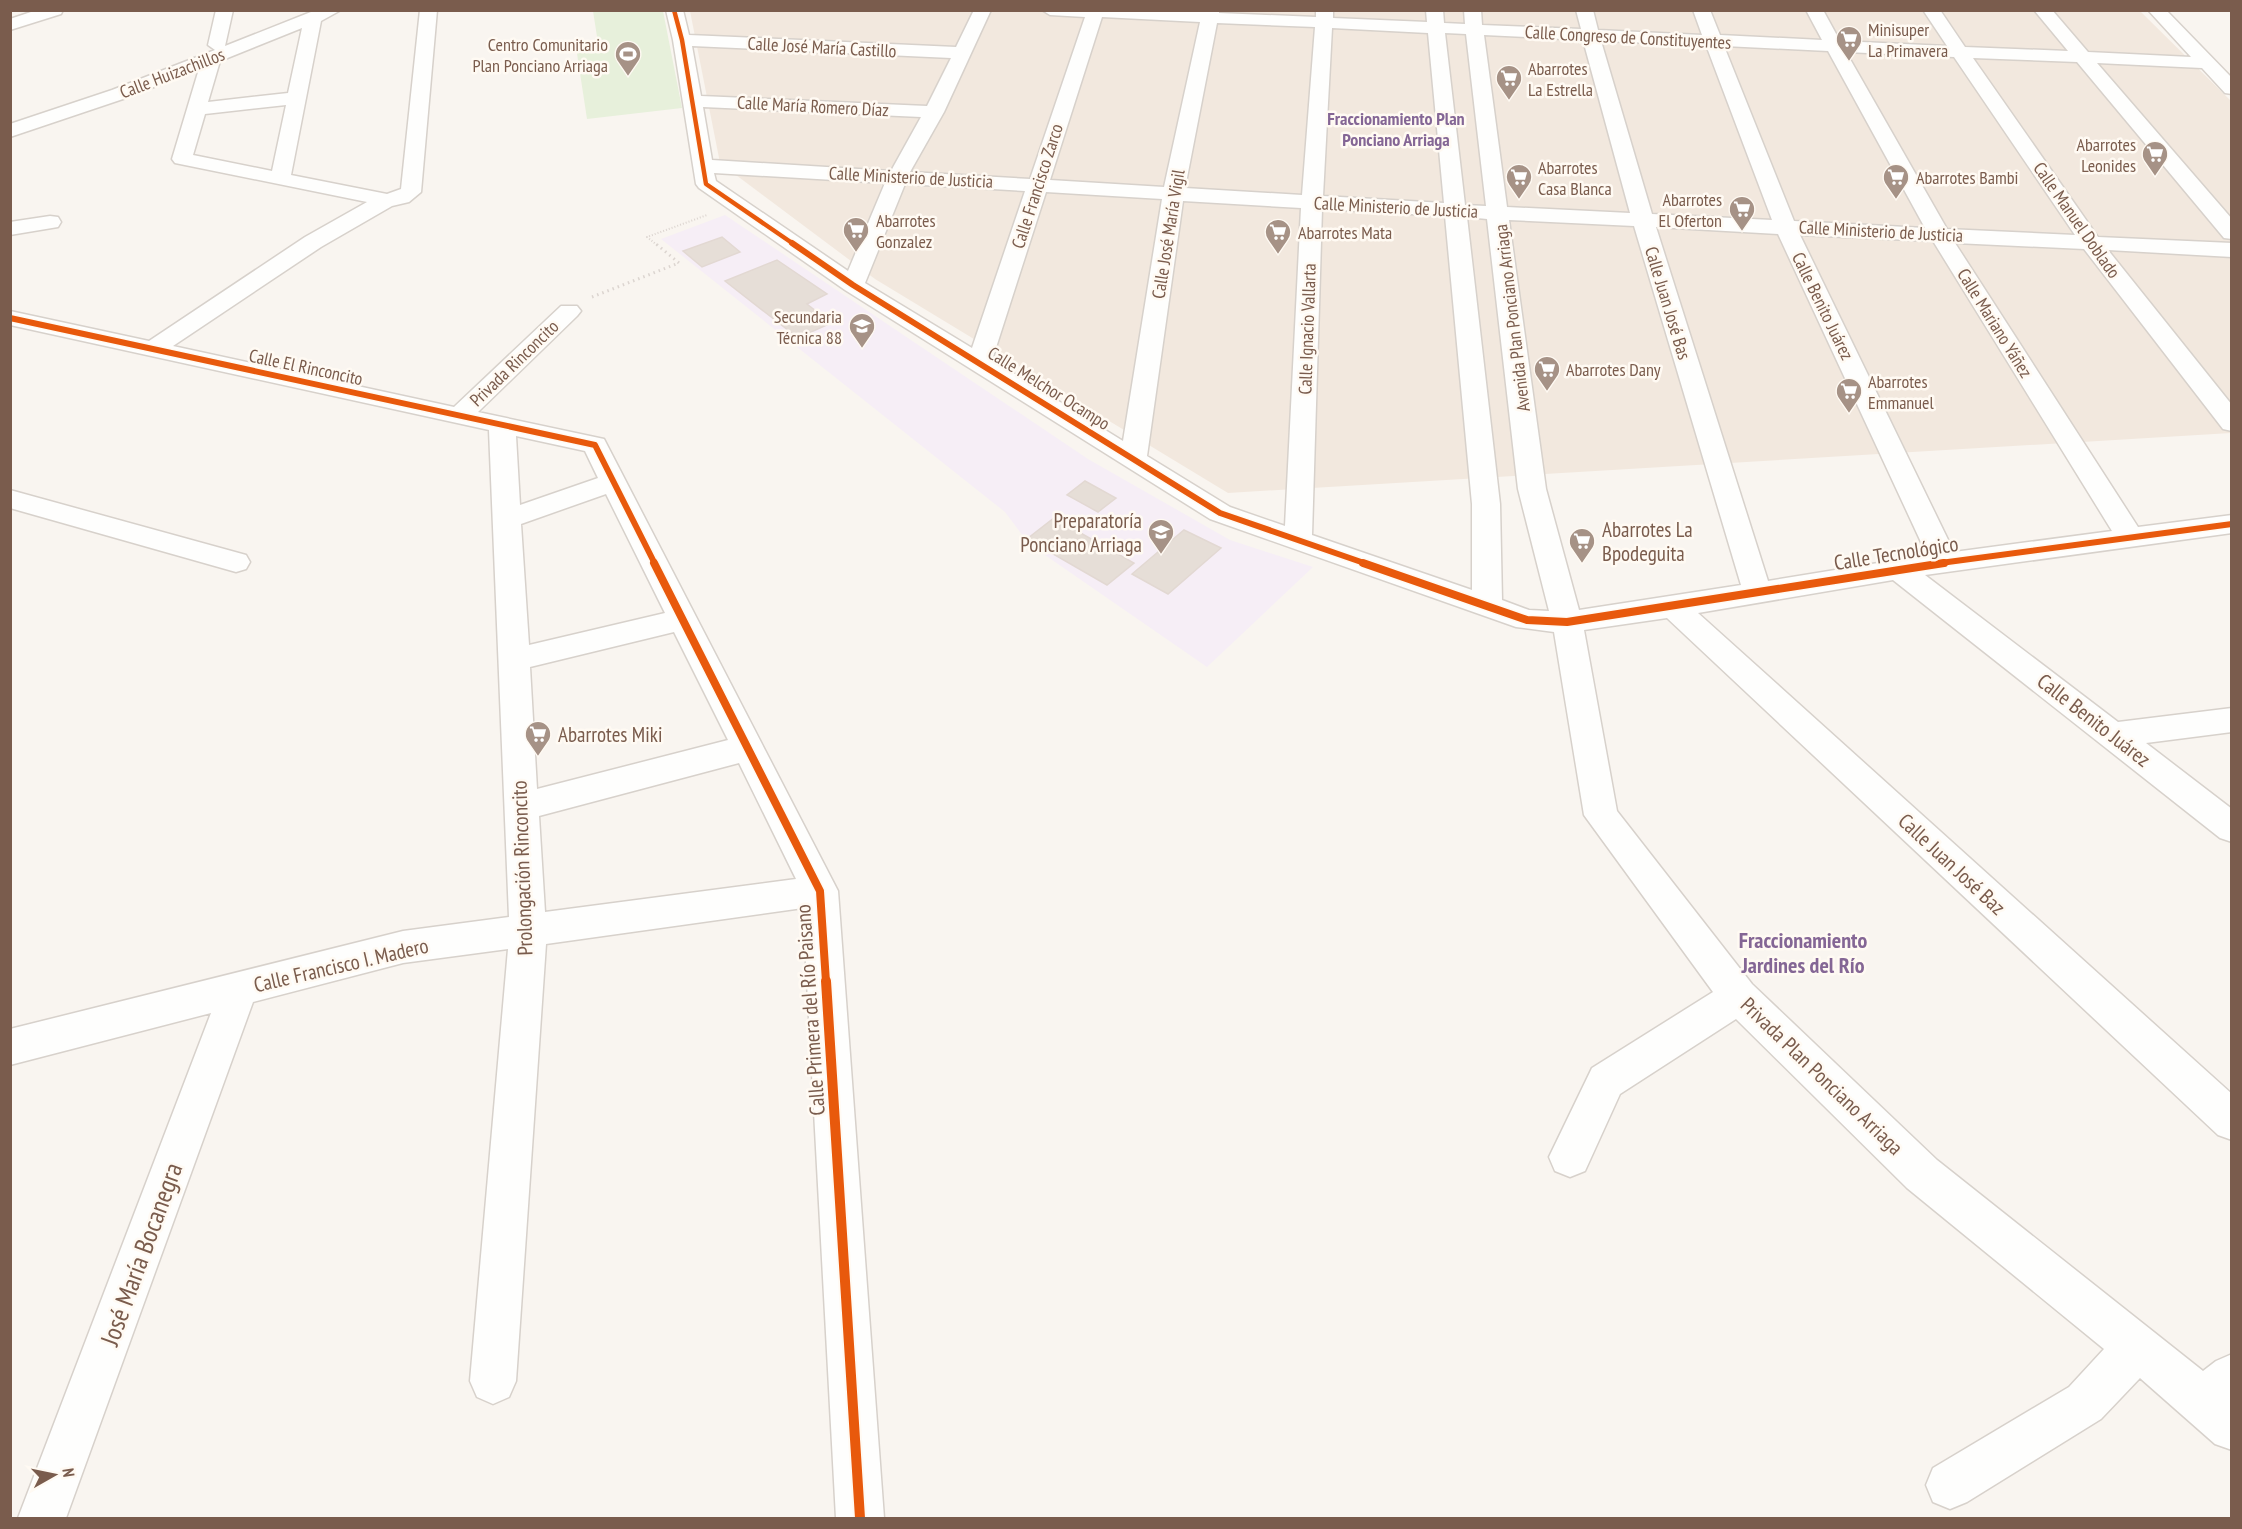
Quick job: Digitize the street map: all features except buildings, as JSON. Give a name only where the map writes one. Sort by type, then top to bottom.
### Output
[{"type":"street","points":[[10,25],[55,10]]},
{"type":"street","points":[[225,10],[182,159],[387,200],[402,198],[411,192],[429,10]]},
{"type":"street","name":"Calle Huizachillos","points":[[10,131],[119,94],[214,51],[333,10]]},
{"type":"street","name":"Calle Melchor Ocampo","points":[[674,10],[682,40],[705,166],[706,184],[853,285],[1220,513],[1527,620],[1566,622]]},
{"type":"street","points":[[853,285],[898,176],[934,112],[983,10]]},
{"type":"street","name":"Calle Congreso de Constituyentes","points":[[1050,10],[1474,20],[1591,34],[2206,63]]},
{"type":"street","name":"Calle Juan José Bas","points":[[1584,10],[1642,218],[1758,594]]},
{"type":"street","name":"Calle Benito Juárez","points":[[1701,10],[1785,226],[1945,563]]},
{"type":"street","name":"Calle Mariano Yáñez","points":[[1814,10],[1939,234],[2131,538]]},
{"type":"street","name":"Calle Manuel Doblado","points":[[1931,10],[2091,243],[2232,423]]},
{"type":"street","points":[[2042,10],[2232,233]]},
{"type":"street","points":[[2156,10],[2232,89]]},
{"type":"street","name":"Calle Francisco Zarco","points":[[979,362],[1096,12]]},
{"type":"street","name":"Calle José María Vigil","points":[[1133,459],[1173,195],[1211,14]]},
{"type":"street","name":"Calle Ignacio Vallarta","points":[[1298,540],[1312,202],[1325,17]]},
{"type":"street","points":[[280,180],[312,18]]},
{"type":"street","points":[[1434,19],[1486,504],[1487,607]]},
{"type":"street","name":"Avenida Plan Ponciano Arriaga","points":[[1474,20],[1532,489],[1566,622]]},
{"type":"street","name":"Calle José María Castillo","points":[[682,40],[962,53]]},
{"type":"street","points":[[197,109],[297,98]]},
{"type":"street","name":"Calle María Romero Díaz","points":[[693,100],[934,112]]},
{"type":"street","name":"Calle Ministerio de Justicia","points":[[705,166],[1499,213],[1642,218],[2232,250]]},
{"type":"street","points":[[153,350],[313,242],[387,200]]},
{"type":"street","points":[[10,229],[50,222]]},
{"type":"street","name":"Privada Rinconcito","points":[[459,416],[575,306]]},
{"type":"street","name":"Calle El Rinconcito","points":[[10,318],[595,445]]},
{"type":"street","name":"Prolongación Rinconcito","points":[[493,1381],[528,932],[502,425]]},
{"type":"street","name":"Calle Primera del Río Paisano","points":[[595,445],[820,891],[860,1518]]},
{"type":"street","points":[[508,519],[614,482]]},
{"type":"street","points":[[1486,504],[1532,489]]},
{"type":"street","points":[[10,499],[236,562]]},
{"type":"street","name":"Calle Tecnológico","points":[[1566,622],[1758,594],[1898,569],[2232,524]]},
{"type":"street","name":"Calle Benito Juárez","points":[[1898,569],[2232,828]]},
{"type":"street","name":"Calle Juan José Baz","points":[[1673,607],[2232,1121]]},
{"type":"street","points":[[514,660],[682,619]]},
{"type":"street","name":"Privada Plan Ponciano Arriaga","points":[[1566,622],[1601,815],[1739,996],[1922,1174],[2137,1348],[2222,1401]]},
{"type":"street","points":[[2113,735],[2232,720]]},
{"type":"street","points":[[522,807],[746,748]]},
{"type":"street","name":"Calle Francisco I. Madero","points":[[10,1047],[403,947],[820,891]]},
{"type":"street","name":"José María Bocanegra","points":[[42,1518],[239,989]]},
{"type":"street","points":[[1570,1157],[1606,1081],[1739,996]]},
{"type":"street","points":[[1950,1485],[2085,1403],[2137,1348]]},
{"type":"path","points":[[575,306],[679,263],[647,237],[735,204]]},
{"type":"shaded area","points":[[690,11],[2140,11],[2231,101],[2231,433],[1228,493],[875,279],[720,163]]},
{"type":"shaded area","points":[[725,215],[1088,459],[1230,540],[1313,567],[1207,667],[1029,544],[1005,512],[661,239]]},
{"type":"green space","name":"Centro Comunitario Plan Ponciano Arriaga","points":[[593,11],[663,11],[682,108],[587,119],[576,47],[598,43]]},
{"type":"cycle path","points":[[674,10],[682,40],[706,184],[853,285],[1220,513],[1527,620],[1567,622],[1673,607],[1898,569],[2232,524]]},
{"type":"cycle path","points":[[10,318],[595,445],[820,891],[860,1518]]},
{"type":"place","name":"Minisuper La Primavera","points":[[1849,62]]},
{"type":"place","name":"Centro Comunitario Plan Ponciano Arriaga","points":[[628,77]]},
{"type":"place","name":"Abarrotes La Estrella","points":[[1509,101]]},
{"type":"place","name":"Abarrotes Leonides","points":[[2155,177]]},
{"type":"place","name":"Abarrotes Casa Blanca","points":[[1519,200]]},
{"type":"place","name":"Abarrotes Bambi","points":[[1896,200]]},
{"type":"place","name":"Abarrotes El Oferton","points":[[1742,232]]},
{"type":"place","name":"Abarrotes Gonzalez","points":[[856,253]]},
{"type":"place","name":"Abarrotes Mata","points":[[1278,255]]},
{"type":"place","name":"Secundaria Técnica 88","points":[[862,349]]},
{"type":"place","name":"Abarrotes Dany","points":[[1547,392]]},
{"type":"place","name":"Abarrotes Emmanuel","points":[[1849,414]]},
{"type":"place","name":"Preparatoría Ponciano Arriaga","points":[[1161,555]]},
{"type":"place","name":"Abarrotes La Bpodeguita","points":[[1582,564]]},
{"type":"place","name":"Abarrotes Miki","points":[[538,757]]},
{"type":"district","name":"Fraccionamiento Plan Ponciano Arriaga","points":[[1396,128]]},
{"type":"district","name":"Fraccionamiento Jardines del Río","points":[[1803,952]]}]
